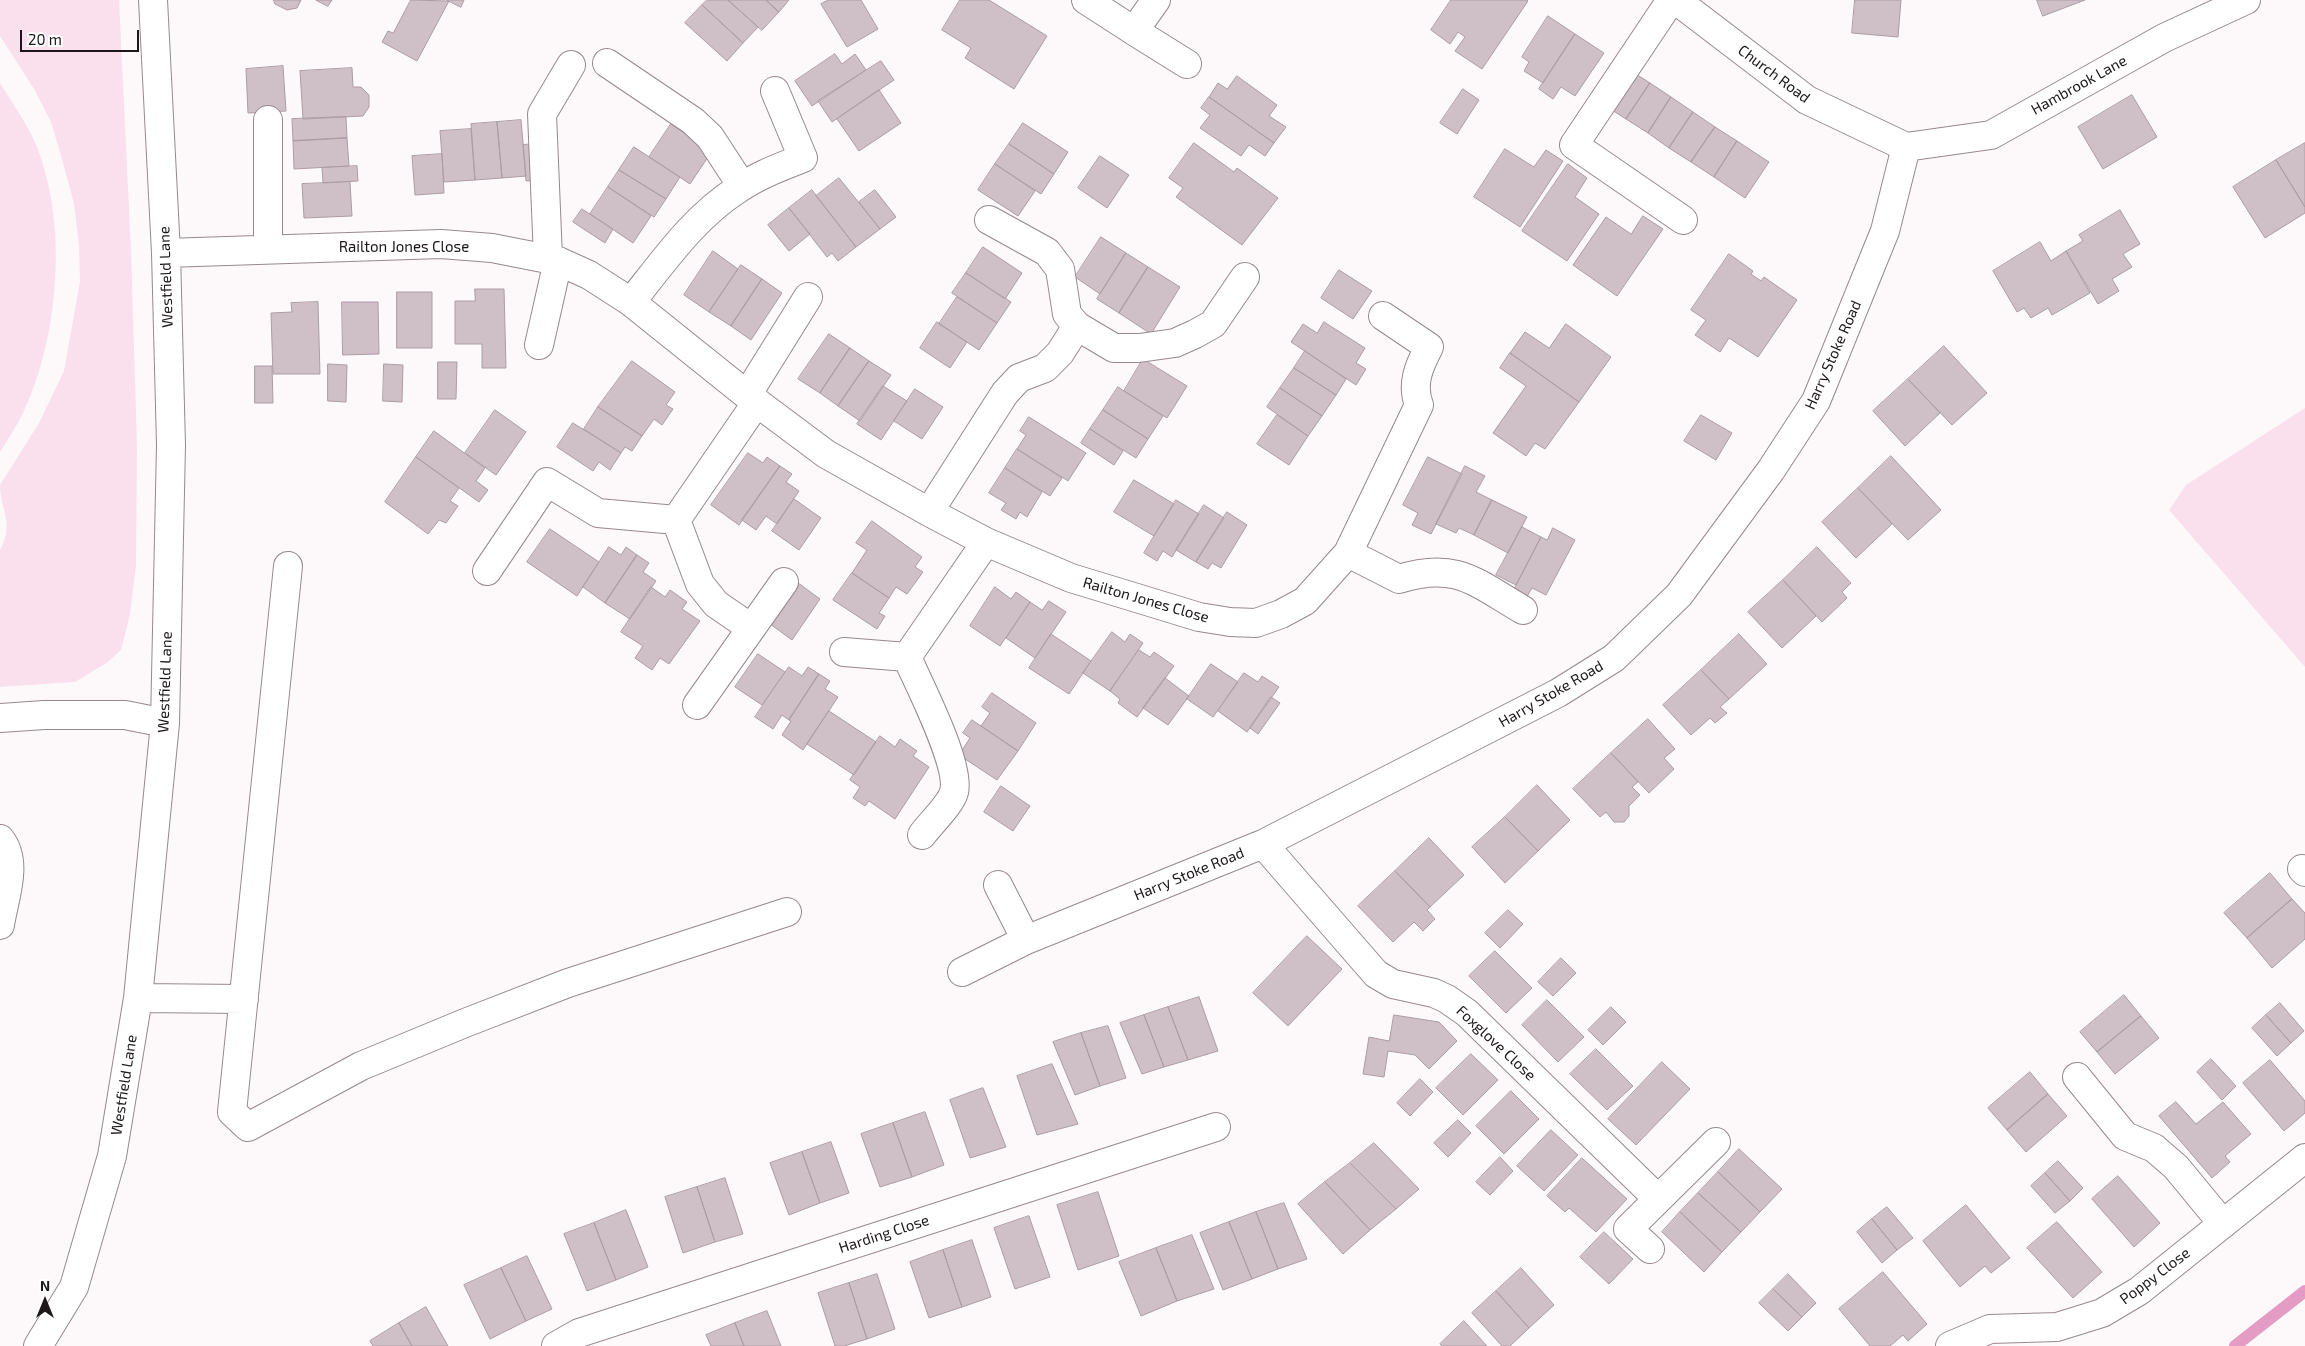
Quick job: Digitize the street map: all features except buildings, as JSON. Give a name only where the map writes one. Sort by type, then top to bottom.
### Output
[{"type":"street","name":"Westfield Lane","points":[[38,1346],[74,1287],[112,1156],[138,998],[165,723],[171,445],[166,253],[153,0]]},
{"type":"street","points":[[1086,0],[1186,64]]},
{"type":"street","points":[[1134,31],[1156,0]]},
{"type":"street","points":[[1671,0],[1574,145],[1683,220]]},
{"type":"street","name":"Church Road","points":[[1676,0],[1806,100],[1906,147]]},
{"type":"street","name":"Hambrook Lane","points":[[1906,147],[1991,135],[2164,38],[2246,0]]},
{"type":"street","points":[[607,63],[693,121],[710,137],[742,186]]},
{"type":"street","points":[[539,345],[553,260],[542,114],[571,65]]},
{"type":"street","points":[[631,302],[686,232],[718,202],[742,186],[804,158],[775,91]]},
{"type":"street","points":[[268,120],[268,249]]},
{"type":"street","name":"Harry Stoke Road","points":[[962,972],[1026,940],[1263,844],[1558,694],[1614,658],[1679,594],[1771,470],[1816,401],[1885,231],[1906,147]]},
{"type":"street","points":[[989,220],[1047,252],[1060,269],[1067,314],[1077,326],[1114,348],[1139,348],[1175,343],[1213,324],[1244,277]]},
{"type":"street","name":"Railton Jones Close","points":[[166,253],[442,244],[492,248],[553,260],[589,275],[631,302],[826,454],[928,512],[986,542],[1071,578],[1158,606],[1199,617],[1256,623],[1281,614],[1305,601],[1348,553],[1419,405],[1414,393],[1418,366],[1429,347],[1383,316]]},
{"type":"street","points":[[676,520],[752,398],[808,297]]},
{"type":"street","points":[[928,512],[1005,393],[1019,378],[1045,368],[1060,353],[1077,326]]},
{"type":"street","points":[[487,571],[547,482],[598,513],[676,520]]},
{"type":"street","points":[[676,520],[700,584],[716,604],[751,628]]},
{"type":"street","points":[[907,657],[986,542]]},
{"type":"street","points":[[1348,553],[1399,579],[1418,573],[1443,571],[1462,575],[1523,610]]},
{"type":"street","points":[[288,566],[232,1112],[248,1127],[361,1066],[465,1023],[568,983],[787,912]]},
{"type":"street","points":[[697,705],[784,582]]},
{"type":"street","points":[[844,652],[907,657]]},
{"type":"street","points":[[907,657],[937,723],[956,781],[953,795],[922,835]]},
{"type":"street","points":[[0,718],[44,715],[125,715],[165,723]]},
{"type":"street","points":[[0,839],[7,848],[10,863],[0,925]]},
{"type":"street","name":"Foxglove Close","points":[[1263,844],[1376,974],[1393,984],[1447,999],[1466,1013],[1658,1199]]},
{"type":"street","points":[[998,885],[1026,940]]},
{"type":"street","points":[[138,998],[244,999]]},
{"type":"street","points":[[2077,1077],[2126,1136],[2154,1148],[2169,1161],[2223,1224]]},
{"type":"street","name":"Harding Close","points":[[556,1346],[579,1333],[1216,1127]]},
{"type":"street","points":[[1650,1249],[1628,1229],[1716,1142]]},
{"type":"street","name":"Poppy Close","points":[[1950,1346],[1990,1329],[2057,1327],[2102,1313],[2139,1292],[2305,1158]]},
{"type":"shaded area","points":[[0,0],[119,0],[131,250],[137,447],[136,565],[130,614],[121,650],[108,662],[75,682],[0,687],[0,550],[4,541],[7,524],[0,485],[39,423],[64,371],[80,281],[79,245],[74,204],[62,159],[51,122],[34,89],[0,36]]},
{"type":"shaded area","points":[[0,83],[33,138],[44,169],[52,203],[55,239],[55,276],[52,313],[36,382],[23,413],[0,452]]},
{"type":"shaded area","points":[[2305,408],[2305,667],[2169,510],[2186,485]]},
{"type":"waterway","points":[[2235,1346],[2305,1291]]}]
